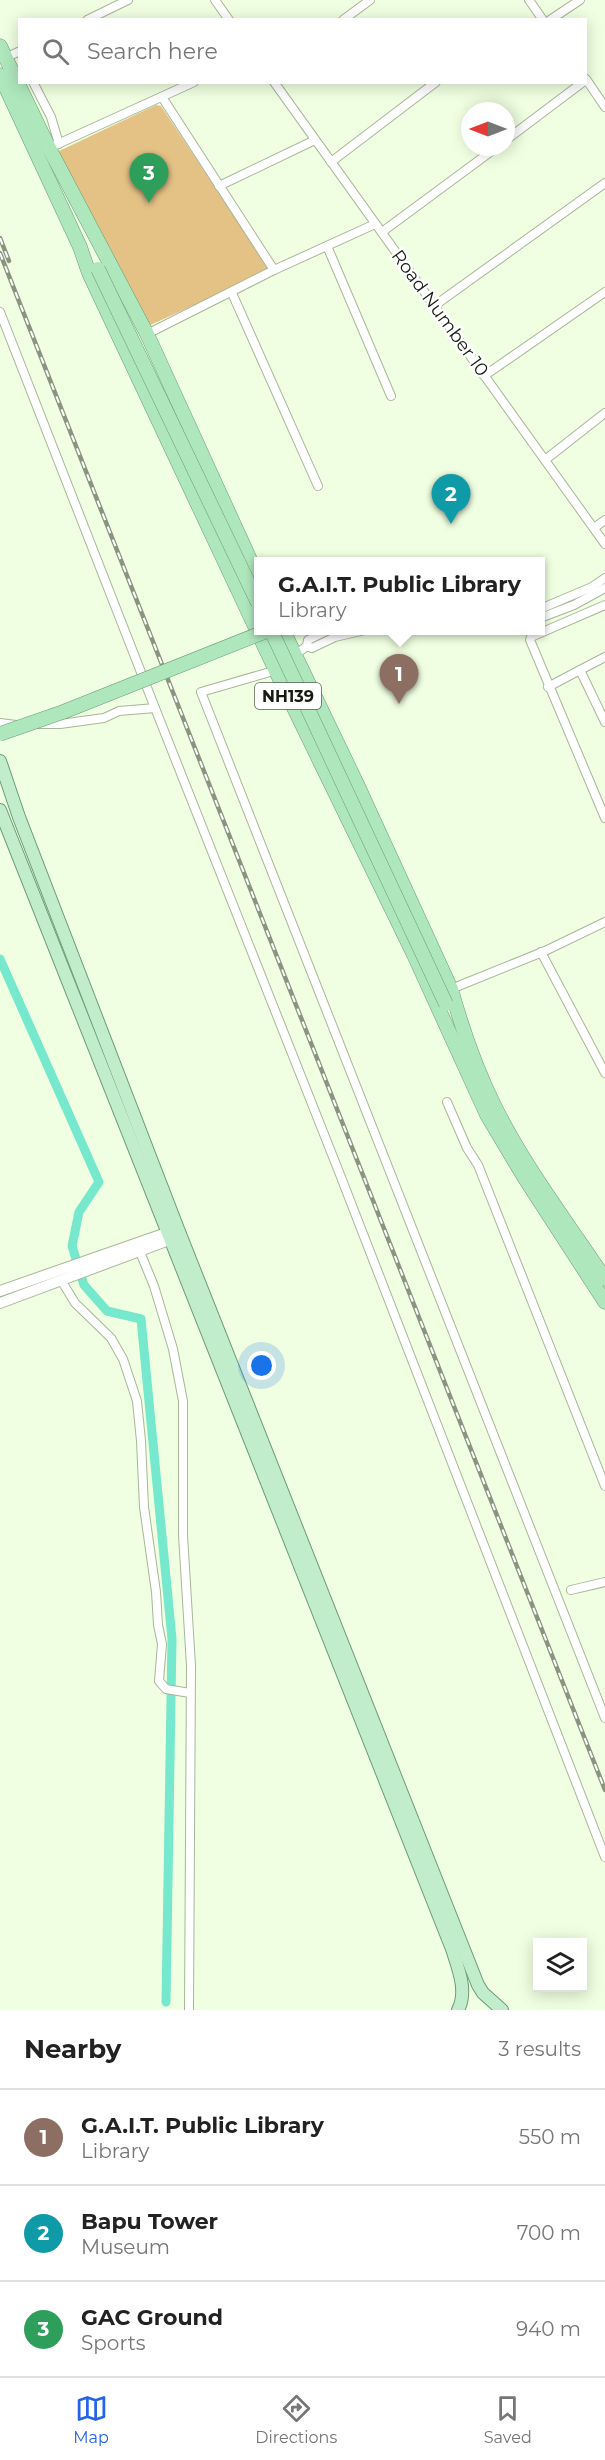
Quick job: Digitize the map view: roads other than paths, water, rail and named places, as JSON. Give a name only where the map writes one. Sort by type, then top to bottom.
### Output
[{"type":"highway","name":"NH139","points":[[0,75],[80,247],[89,273],[254,624]]},
{"type":"highway","points":[[26,84],[96,239],[147,334],[254,568]]},
{"type":"highway","points":[[96,239],[97,265]]},
{"type":"highway","points":[[80,247],[97,265],[254,595]]},
{"type":"highway","points":[[243,601],[254,596]]},
{"type":"highway","points":[[0,734],[63,712],[257,635]]},
{"type":"highway","name":"NH139","points":[[259,635],[493,1104],[528,1164],[605,1279]]},
{"type":"highway","points":[[272,635],[450,1014]]},
{"type":"highway","name":"NH139","points":[[285,635],[357,784],[451,989],[450,1014],[487,1115],[524,1177],[603,1296]]},
{"type":"main road","points":[[0,760],[174,1234],[452,1948],[462,1982],[458,2010]]},
{"type":"main road","points":[[0,810],[478,1985],[483,1993],[502,2010]]},
{"type":"street","points":[[91,18],[128,0]]},
{"type":"street","points":[[346,18],[370,0]]},
{"type":"street","points":[[529,0],[542,18]]},
{"type":"street","points":[[553,18],[580,0]]},
{"type":"street","points":[[217,1],[228,18]]},
{"type":"street","points":[[34,84],[51,117],[54,146],[190,84]]},
{"type":"street","name":"Road Number 10","points":[[275,84],[605,544]]},
{"type":"street","points":[[331,162],[433,84]]},
{"type":"street","points":[[515,133],[581,84]]},
{"type":"street","points":[[587,84],[605,107]]},
{"type":"street","points":[[162,97],[274,270]]},
{"type":"street","points":[[219,186],[315,140]]},
{"type":"street","points":[[382,232],[485,156]]},
{"type":"street","points":[[434,306],[605,183]]},
{"type":"street","points":[[147,334],[274,270],[375,224]]},
{"type":"street","points":[[327,246],[391,396]]},
{"type":"street","points":[[484,376],[605,292]]},
{"type":"street","points":[[232,293],[318,486]]},
{"type":"street","points":[[0,312],[339,1172],[605,1857]]},
{"type":"street","points":[[545,460],[605,413]]},
{"type":"street","points":[[594,528],[605,520]]},
{"type":"street","points":[[545,616],[595,591],[605,578]]},
{"type":"street","points":[[545,607],[605,588]]},
{"type":"street","points":[[545,632],[605,605],[595,591]]},
{"type":"street","points":[[318,635],[308,640],[307,646],[276,671],[201,692],[605,1718]]},
{"type":"street","points":[[307,646],[312,648],[343,635]]},
{"type":"street","points":[[538,635],[531,638],[530,644],[605,818]]},
{"type":"street","points":[[549,687],[605,657]]},
{"type":"street","points":[[580,670],[605,722]]},
{"type":"street","points":[[0,723],[60,724],[104,718],[119,711],[155,708]]},
{"type":"street","points":[[451,989],[541,952],[605,922]]},
{"type":"street","points":[[541,952],[605,1073]]},
{"type":"street","points":[[447,1102],[467,1148],[478,1165],[605,1486]]},
{"type":"street","points":[[87,1267],[140,1252],[174,1234]]},
{"type":"street","points":[[0,1303],[174,1234]]},
{"type":"street","points":[[140,1252],[154,1286],[173,1349],[183,1401],[182,1513],[190,1647],[189,2010]]},
{"type":"street","points":[[64,1276],[75,1303],[111,1338],[123,1359],[137,1401],[144,1507],[162,1644],[159,1679],[161,1685],[171,1690],[190,1693]]},
{"type":"street","points":[[0,1291],[64,1276]]},
{"type":"street","points":[[571,1590],[605,1582]]},
{"type":"waterway","points":[[0,959],[99,1182],[79,1212],[72,1246],[84,1285],[107,1311],[141,1319],[172,1639],[166,2002]]},
{"type":"railway","points":[[0,238],[9,261]]},
{"type":"railway","points":[[0,253],[605,1790]]},
{"type":"place","name":"GAC Ground","points":[[149,203]]},
{"type":"place","name":"Bapu Tower","points":[[451,524]]},
{"type":"place","name":"G.A.I.T. Public Library","points":[[399,704]]}]
